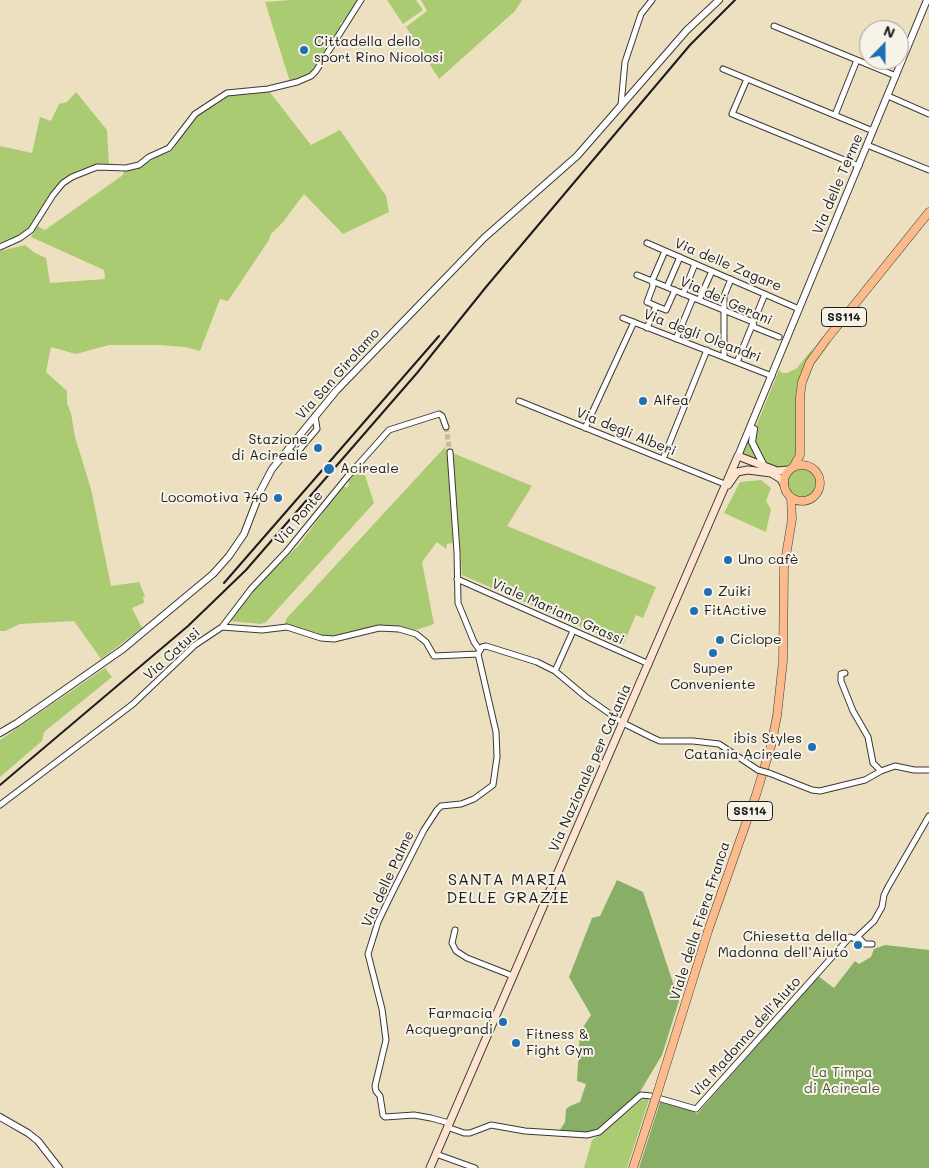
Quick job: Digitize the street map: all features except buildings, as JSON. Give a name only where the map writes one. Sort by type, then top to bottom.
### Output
[{"type":"main road","name":"SS114","points":[[801,438],[800,397],[802,382],[810,362],[929,212]]},
{"type":"main road","points":[[792,519],[796,510],[805,501],[818,493],[821,483],[818,473],[810,466],[804,455],[801,438]]},
{"type":"main road","points":[[784,485],[786,474],[800,455],[801,438]]},
{"type":"main road","points":[[738,456],[742,461],[777,476],[791,497],[795,500],[805,501]]},
{"type":"main road","name":"Via Nazionale per Catania","points":[[430,1168],[738,456]]},
{"type":"main road","points":[[726,485],[737,472],[761,469],[777,471],[805,464],[810,466]]},
{"type":"main road","points":[[791,497],[792,519]]},
{"type":"main road","name":"Viale della Fiera Franca","points":[[633,1168],[708,928],[756,795],[771,746],[784,661],[784,568],[792,519]]},
{"type":"street","points":[[0,247],[20,238],[31,230],[63,183],[72,178],[97,167],[126,168],[139,165],[149,157],[169,148],[194,114],[227,93],[268,88],[297,82],[311,76],[362,0]]},
{"type":"street","points":[[621,106],[625,62],[632,37],[641,14],[652,0]]},
{"type":"street","name":"Via San Girolamo","points":[[0,733],[123,649],[214,574],[233,552],[244,534],[266,479],[288,449],[354,371],[484,238],[577,156],[687,30],[719,0]]},
{"type":"street","name":"Via delle Terme","points":[[772,377],[928,0]]},
{"type":"street","points":[[774,26],[896,76]]},
{"type":"street","points":[[835,115],[857,60]]},
{"type":"street","points":[[723,69],[873,131]]},
{"type":"street","points":[[747,79],[732,114],[858,166]]},
{"type":"street","points":[[888,96],[929,114]]},
{"type":"street","points":[[867,145],[929,170]]},
{"type":"street","name":"Via delle Zagare","points":[[647,243],[799,309]]},
{"type":"street","points":[[665,251],[652,281],[653,286],[647,302],[666,310],[675,290]]},
{"type":"street","points":[[667,288],[680,257]]},
{"type":"street","points":[[683,294],[695,264]]},
{"type":"street","points":[[676,339],[712,271]]},
{"type":"street","name":"Via dei Gerani","points":[[637,275],[753,322],[754,326],[779,337]]},
{"type":"street","points":[[724,357],[724,296],[731,279]]},
{"type":"street","points":[[737,362],[765,294]]},
{"type":"street","points":[[647,328],[656,306]]},
{"type":"street","name":"Via degli Oleandri","points":[[623,318],[772,377]]},
{"type":"street","points":[[585,428],[634,322]]},
{"type":"street","points":[[663,459],[707,350]]},
{"type":"street","points":[[761,469],[751,438],[772,377]]},
{"type":"street","name":"Via Nazionale per Catania","points":[[738,456],[772,377]]},
{"type":"street","name":"Via degli Alberi","points":[[519,401],[726,485]]},
{"type":"street","name":"Via Ponte","points":[[222,626],[389,430],[439,414],[442,416],[446,427]]},
{"type":"street","points":[[288,449],[295,455],[317,429],[315,416]]},
{"type":"street","points":[[450,452],[457,552],[458,603],[479,651]]},
{"type":"street","name":"Viale Mariano Grassi","points":[[457,579],[649,664]]},
{"type":"street","points":[[222,626],[262,630],[287,627],[321,638],[334,639],[379,628],[399,629],[416,634],[426,642],[434,656],[479,651],[482,647],[486,646],[529,659],[555,671],[586,697],[623,723],[660,741],[693,741],[719,744],[758,770],[820,791],[866,780],[881,771],[895,766],[914,770],[929,770]]},
{"type":"street","name":"Via Catusi","points":[[0,805],[133,704],[195,645],[222,626]]},
{"type":"street","points":[[555,671],[573,631]]},
{"type":"street","name":"Via delle Palme","points":[[448,1125],[431,1118],[414,1116],[385,1117],[383,1115],[380,1096],[375,1086],[386,1040],[382,1009],[368,954],[378,922],[392,893],[424,830],[438,810],[441,806],[461,804],[474,799],[493,785],[497,757],[496,732],[479,651]]},
{"type":"street","points":[[845,673],[842,674],[841,681],[853,711],[868,737],[873,763],[881,771]]},
{"type":"street","name":"Via Madonna dell'Aiuto","points":[[448,1125],[464,1133],[470,1133],[491,1124],[525,1131],[587,1135],[599,1132],[641,1095],[696,1109],[850,937],[855,939],[874,922],[882,907],[884,895],[888,887],[929,816]]},
{"type":"street","points":[[455,930],[452,943],[456,951],[467,958],[513,976]]},
{"type":"street","points":[[858,937],[865,944],[872,944]]},
{"type":"street","points":[[0,1117],[28,1132],[38,1141],[59,1168]]},
{"type":"street","points":[[436,1154],[475,1168]]},
{"type":"green space","name":"Cittadella dello sport Rino Nicolosi","points":[[360,0],[346,20],[340,23],[340,31],[313,72],[290,82],[265,2]]},
{"type":"green space","points":[[387,0],[416,0],[423,10],[403,24]]},
{"type":"green space","points":[[421,0],[522,0],[515,11],[439,79],[406,27],[427,11]]},
{"type":"green space","points":[[269,91],[311,145],[340,130],[386,196],[389,212],[343,234],[304,194],[283,222],[271,234],[269,240],[228,301],[220,299],[200,351],[185,347],[160,345],[109,345],[76,354],[51,347],[46,372],[67,391],[67,403],[91,489],[111,586],[139,582],[145,596],[143,597],[144,603],[132,608],[142,628],[101,659],[74,621],[20,624],[5,631],[0,631],[0,251],[25,245],[35,253],[46,258],[50,283],[105,279],[104,270],[31,237],[37,226],[45,230],[123,175],[124,170],[136,169],[172,151],[195,117],[227,97],[233,94]]},
{"type":"green space","points":[[76,92],[107,130],[109,165],[98,164],[62,182],[30,229],[0,246],[0,146],[32,153],[40,117],[51,121],[59,104],[67,102]]},
{"type":"green space","points":[[813,348],[798,381],[798,454],[795,461],[789,465],[784,468],[776,468],[765,463],[754,441],[755,429],[779,370],[787,373],[797,368]]},
{"type":"green space","points":[[748,440],[758,461],[742,455]]},
{"type":"green space","points":[[445,447],[447,452],[453,543],[447,544],[446,549],[437,542],[422,562],[434,624],[416,630],[399,626],[379,626],[327,637],[318,635],[316,632],[312,633],[285,624],[286,619]]},
{"type":"green space","points":[[453,453],[532,486],[507,526],[656,587],[643,618],[636,615],[623,645],[462,575]]},
{"type":"green space","points":[[361,463],[374,503],[266,622],[261,624],[228,621],[252,591],[299,545],[343,486],[347,488],[349,484],[347,479]]},
{"type":"green space","points":[[802,468],[813,472],[817,483],[813,494],[802,498],[791,494],[787,483],[791,472]]},
{"type":"green space","points":[[761,480],[771,488],[766,501],[771,509],[766,532],[724,513],[740,482]]},
{"type":"green space","points":[[105,668],[112,677],[44,732],[42,741],[0,777],[0,740]]},
{"type":"green space","points":[[617,880],[643,892],[679,1001],[662,1055],[638,1095],[598,1130],[587,1133],[560,1130],[565,1122],[566,1109],[580,1102],[586,1084],[577,1081],[580,1032],[591,1015],[569,977],[592,918],[600,916]]},
{"type":"green space","name":"La Timpa di Acireale","points":[[885,945],[929,950],[929,1168],[639,1168],[660,1102],[691,1110],[697,1114],[818,976],[834,988],[855,961],[859,964],[871,957],[874,949]]},
{"type":"green space","points":[[644,1098],[649,1100],[627,1168],[584,1168],[592,1140]]},
{"type":"tunnel","points":[[446,427],[450,452]]},
{"type":"railway","points":[[0,785],[188,626],[246,570],[417,373],[486,287],[690,45],[735,0]]},
{"type":"railway","points":[[224,583],[439,336]]},
{"type":"place","name":"Cittadella dello sport Rino Nicolosi","points":[[304,50]]},
{"type":"place","name":"Alfea","points":[[643,401]]},
{"type":"place","name":"Stazione di Acireale","points":[[318,448]]},
{"type":"place","name":"Acireale","points":[[329,469]]},
{"type":"place","name":"Locomotiva 740","points":[[278,498]]},
{"type":"place","name":"Uno cafè","points":[[728,560]]},
{"type":"place","name":"Zuiki","points":[[708,592]]},
{"type":"place","name":"FitActive","points":[[694,611]]},
{"type":"place","name":"Ciclope","points":[[720,640]]},
{"type":"place","name":"Super Conveniente","points":[[713,653]]},
{"type":"place","name":"ibis Styles Catania Acireale","points":[[812,747]]},
{"type":"place","name":"Chiesetta della Madonna dell’Aiuto","points":[[858,945]]},
{"type":"place","name":"Farmacia Acquegrandi","points":[[503,1022]]},
{"type":"place","name":"Fitness & Fight Gym","points":[[516,1043]]},
{"type":"district","name":"SANTA MARIA DELLE GRAZIE","points":[[508,889]]}]
